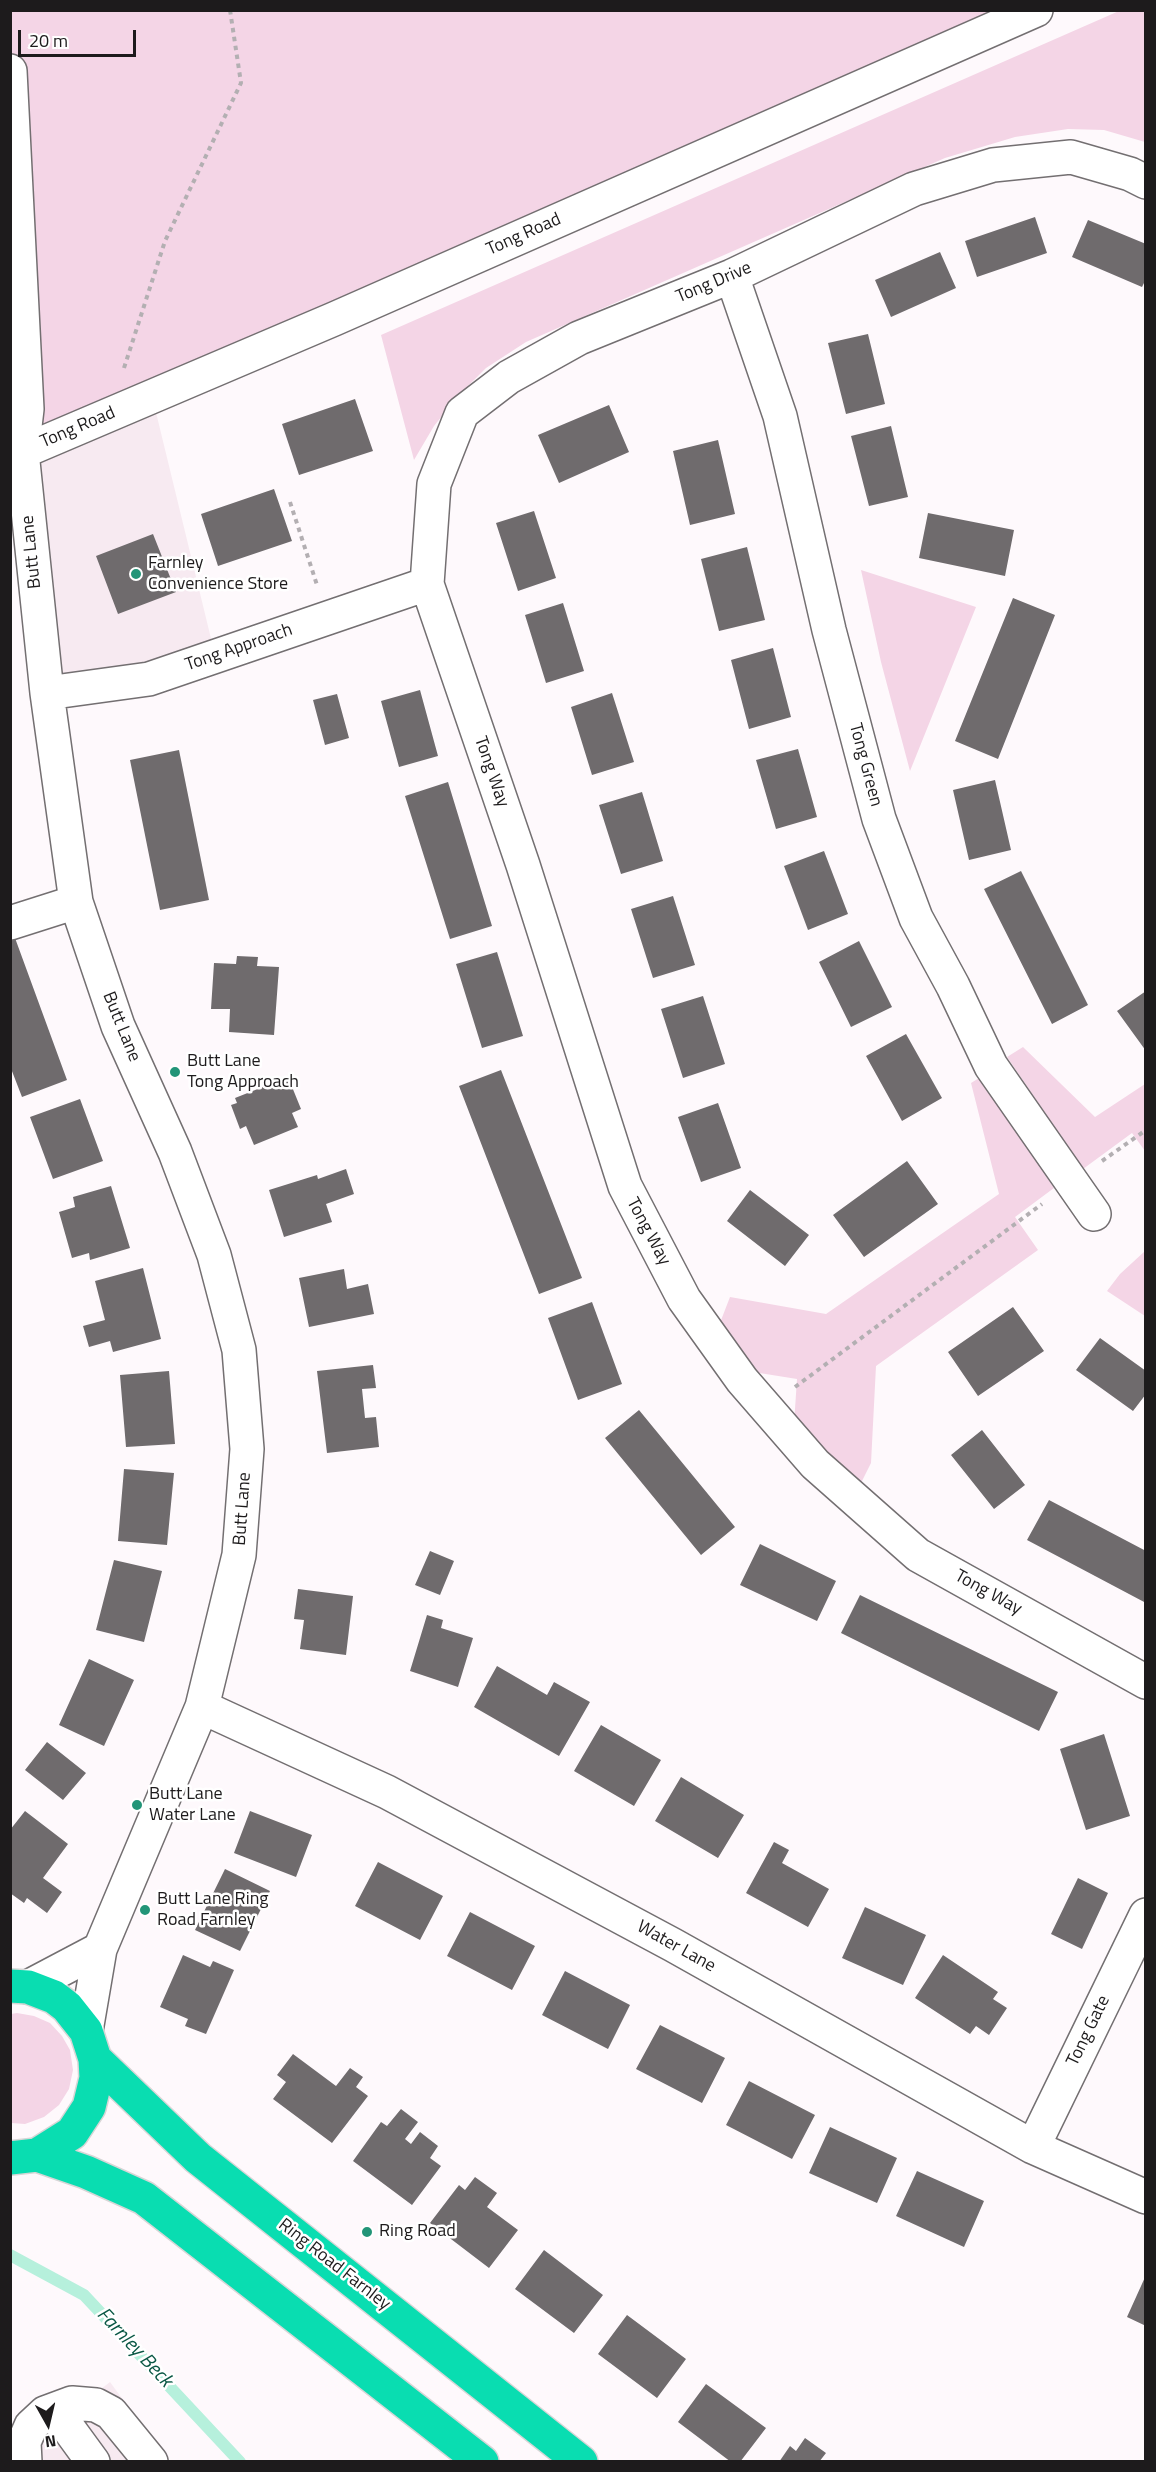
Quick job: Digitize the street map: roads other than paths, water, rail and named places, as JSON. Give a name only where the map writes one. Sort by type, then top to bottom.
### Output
[{"type":"highway","name":"Ring Road Farnley","points":[[19,1986],[54,1997],[67,2007],[91,2045],[198,2158],[581,2462]]},
{"type":"highway","points":[[20,2161],[72,2133],[89,2107],[96,2078],[91,2045]]},
{"type":"highway","points":[[20,2161],[86,2172],[144,2198],[482,2462]]},
{"type":"street","name":"Tong Road","points":[[16,454],[334,319],[1036,10]]},
{"type":"street","name":"Butt Lane","points":[[10,71],[27,409],[16,454],[46,693],[76,902],[118,1026],[176,1152],[214,1255],[239,1350],[247,1449],[239,1555],[202,1707],[100,1949],[91,2045]]},
{"type":"street","name":"Tong Drive","points":[[427,584],[434,484],[462,413],[509,377],[579,338],[732,276],[914,189],[993,165],[1071,157],[1130,174],[1146,182]]},
{"type":"street","name":"Tong Green","points":[[732,276],[780,416],[829,630],[876,808],[912,907],[991,1066],[1094,1214]]},
{"type":"street","name":"Tong Approach","points":[[46,693],[149,679],[427,584]]},
{"type":"street","name":"Tong Way","points":[[427,584],[522,865],[625,1186],[684,1299],[742,1380],[815,1464],[918,1555],[1146,1682]]},
{"type":"street","points":[[10,923],[76,902]]},
{"type":"street","name":"Water Lane","points":[[202,1707],[387,1792],[673,1945],[1033,2147],[1146,2197]]},
{"type":"street","name":"Tong Gate","points":[[1033,2147],[1146,1915]]},
{"type":"street","points":[[19,1986],[100,1949]]},
{"type":"street","points":[[25,2462],[24,2442],[31,2426],[45,2413],[72,2403],[96,2405],[111,2414],[151,2462]]},
{"type":"street","points":[[45,2413],[66,2425],[93,2462]]},
{"type":"waterway","name":"Farnley Beck","points":[[10,2255],[84,2295],[240,2462]]},
{"type":"place","name":"Farnley Convenience Store","points":[[136,574]]},
{"type":"place","name":"Butt Lane Tong Approach","points":[[175,1072]]},
{"type":"place","name":"Butt Lane Water Lane","points":[[137,1805]]},
{"type":"place","name":"Butt Lane Ring Road Farnley","points":[[145,1910]]},
{"type":"place","name":"Ring Road","points":[[367,2232]]}]
